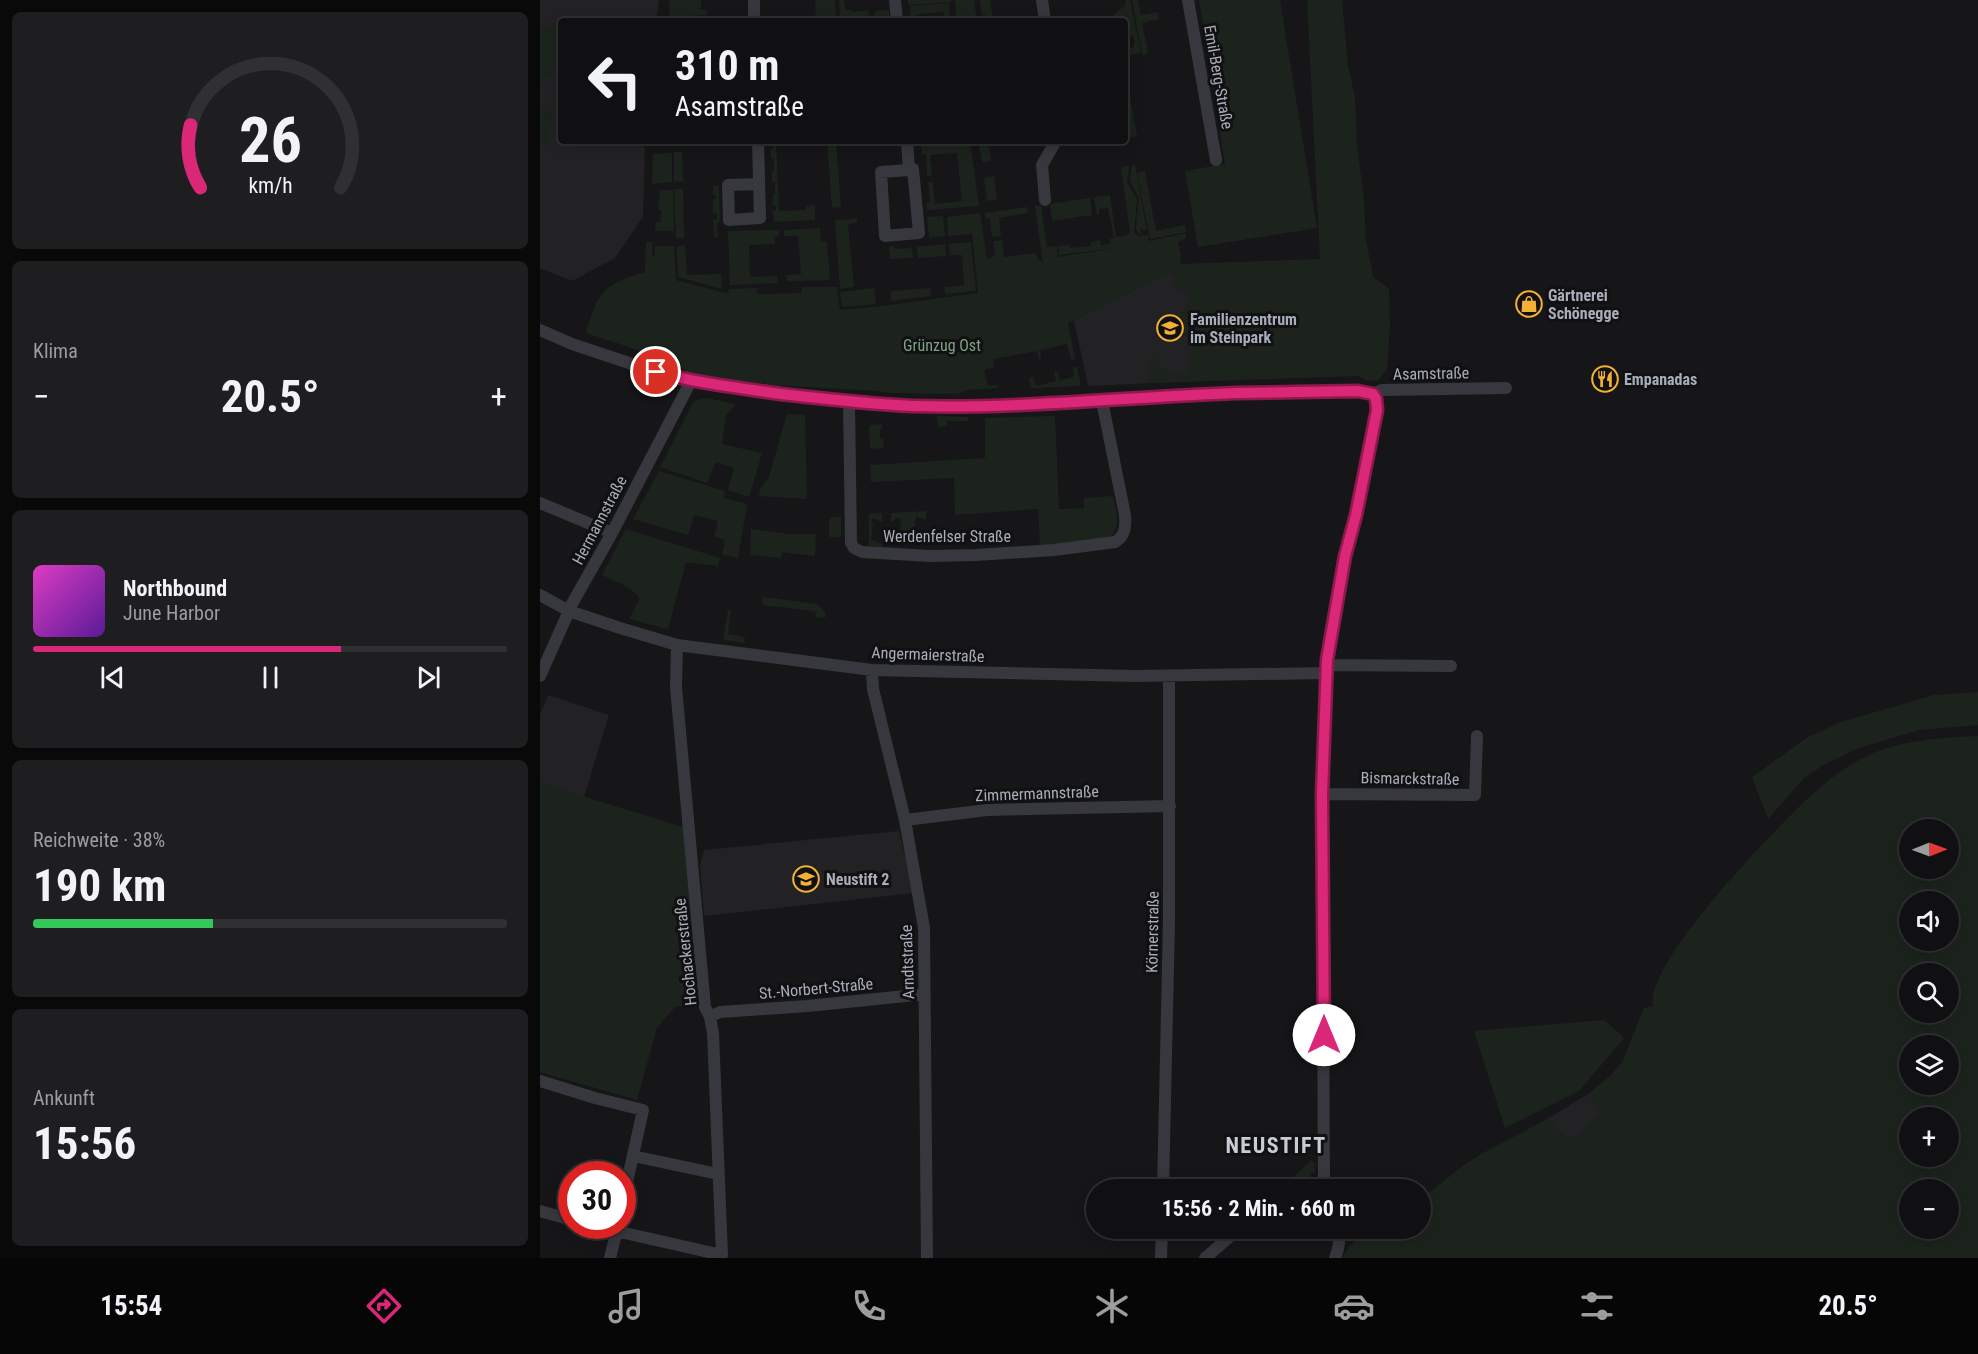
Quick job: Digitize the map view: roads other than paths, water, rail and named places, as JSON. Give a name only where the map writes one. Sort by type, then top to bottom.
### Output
[{"type":"street","points":[[753,0],[754,18]]},
{"type":"street","points":[[895,0],[897,18]]},
{"type":"street","points":[[1042,0],[1045,18]]},
{"type":"street","name":"Emil-Berg-Straße","points":[[1188,0],[1216,160]]},
{"type":"street","points":[[758,144],[759,184]]},
{"type":"street","points":[[907,144],[909,170]]},
{"type":"street","points":[[1045,200],[1042,165],[1054,144]]},
{"type":"street","points":[[913,169],[919,233],[885,236],[881,172],[909,170],[913,169]]},
{"type":"street","name":"Asamstraße","points":[[540,330],[572,344],[691,381],[849,402],[914,406],[1102,401],[1236,393],[1358,391],[1373,394],[1382,390],[1506,388]]},
{"type":"street","name":"Hermannstraße","points":[[540,676],[569,611],[691,381]]},
{"type":"street","points":[[1324,1179],[1322,794],[1326,669],[1343,566],[1356,515],[1377,410],[1373,394]]},
{"type":"street","name":"Werdenfelser Straße","points":[[849,402],[849,534],[854,548],[862,552],[953,555],[1053,550],[1115,542],[1121,538],[1126,523],[1102,401]]},
{"type":"street","points":[[540,503],[612,532]]},
{"type":"street","name":"Angermaierstraße","points":[[540,595],[569,611],[677,645],[872,670],[1169,676],[1451,666]]},
{"type":"street","name":"Hochackerstraße","points":[[636,1233],[722,1256],[713,1033],[710,1017],[705,1007],[676,687],[677,645]]},
{"type":"street","name":"Arndtstraße","points":[[872,670],[873,689],[905,820],[924,928],[927,1258]]},
{"type":"street","name":"Körnerstraße","points":[[1163,1179],[1169,921],[1169,676]]},
{"type":"street","name":"Bismarckstraße","points":[[1322,794],[1475,795],[1477,736]]},
{"type":"street","name":"Zimmermannstraße","points":[[905,820],[987,810],[1170,806]]},
{"type":"street","name":"St.-Norbert-Straße","points":[[710,1017],[720,1012],[925,994]]},
{"type":"street","points":[[540,1081],[643,1110],[632,1161]]},
{"type":"street","points":[[633,1156],[718,1174]]},
{"type":"street","points":[[540,1211],[558,1216]]},
{"type":"street","points":[[610,1258],[614,1239]]},
{"type":"street","points":[[1161,1258],[1162,1239]]},
{"type":"street","points":[[1205,1258],[1227,1239]]},
{"type":"street","points":[[1335,1258],[1339,1239]]},
{"type":"place","name":"Gärtnerei Schönegge","points":[[1529,304]]},
{"type":"place","name":"Familienzentrum im Steinpark","points":[[1170,328]]},
{"type":"place","name":"Empanadas","points":[[1605,379]]},
{"type":"place","name":"Neustift 2","points":[[806,879]]},
{"type":"district","name":"NEUSTIFT","points":[[1276,1145]]},
{"type":"park label","name":"Grünzug Ost","points":[[942,345]]}]
